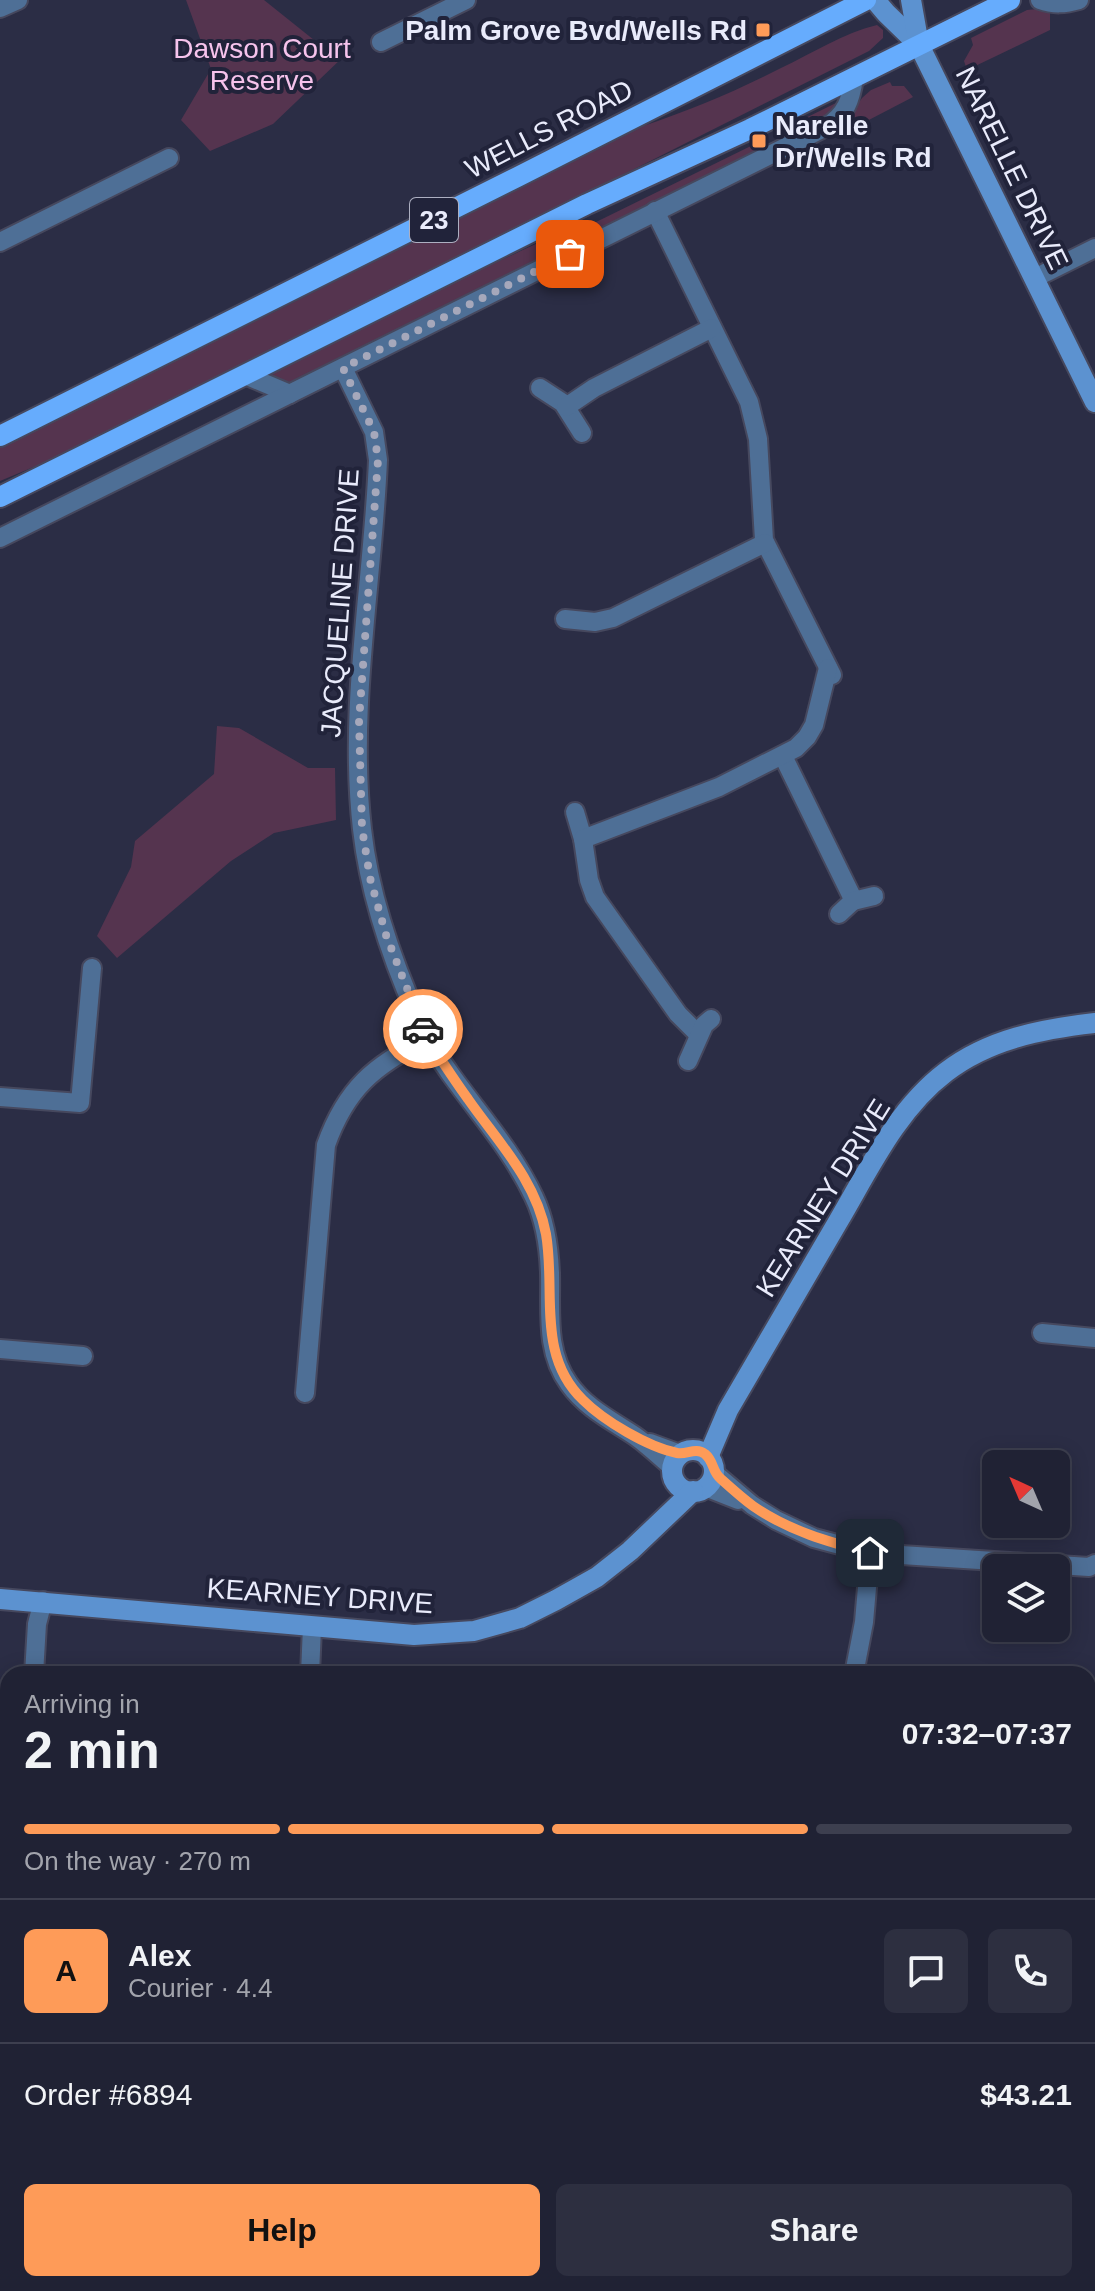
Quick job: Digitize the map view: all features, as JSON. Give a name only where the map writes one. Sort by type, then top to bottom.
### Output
[{"type":"main road","name":"WELLS ROAD","points":[[0,436],[556,159],[866,0]]},
{"type":"main road","name":"23","points":[[0,497],[587,204],[750,129],[1010,0]]},
{"type":"street","points":[[0,8],[18,0]]},
{"type":"street","points":[[381,42],[466,0]]},
{"type":"street","name":"NARELLE DRIVE","points":[[875,0],[919,45],[1095,402]]},
{"type":"street","name":"NARELLE DRIVE","points":[[911,0],[919,45]]},
{"type":"street","points":[[1040,0],[1066,4],[1079,0]]},
{"type":"street","points":[[0,538],[835,122],[844,113],[852,96],[854,78]]},
{"type":"street","points":[[0,242],[169,158]]},
{"type":"street","points":[[583,839],[701,795],[799,746],[812,729],[830,672],[765,543],[758,439],[749,402],[655,211]]},
{"type":"street","points":[[1035,278],[1095,248]]},
{"type":"street","points":[[566,407],[594,388],[712,328]]},
{"type":"street","name":"JACQUELINE DRIVE","points":[[343,368],[374,432],[378,460],[359,721],[362,828],[370,878],[386,935],[427,1039],[469,1101],[508,1150],[536,1201],[548,1252],[552,1343],[567,1383],[599,1414],[776,1520],[814,1538],[870,1553],[1089,1567],[1095,1564]]},
{"type":"street","points":[[245,375],[290,394]]},
{"type":"street","points":[[540,388],[558,397],[582,433]]},
{"type":"street","points":[[565,619],[595,622],[613,618],[765,543]]},
{"type":"street","points":[[783,756],[854,901]]},
{"type":"street","points":[[575,812],[595,897],[678,1014],[699,1035]]},
{"type":"street","points":[[839,914],[854,901],[874,896]]},
{"type":"street","points":[[0,1097],[80,1103],[92,968]]},
{"type":"street","points":[[688,1061],[704,1025],[711,1019]]},
{"type":"street","name":"KEARNEY DRIVE","points":[[0,1599],[414,1635],[474,1631],[520,1618],[597,1577],[630,1551],[653,1527],[693,1470],[885,1142],[924,1092],[946,1071],[996,1044],[1023,1034],[1093,1024]]},
{"type":"street","points":[[305,1393],[326,1145],[335,1120],[353,1091],[375,1070],[427,1039]]},
{"type":"street","points":[[1042,1333],[1095,1338]]},
{"type":"street","points":[[0,1349],[83,1356]]},
{"type":"street","points":[[856,1666],[864,1622],[870,1553]]},
{"type":"street","points":[[34,1666],[37,1624],[43,1601]]},
{"type":"street","points":[[310,1666],[312,1627]]},
{"type":"green space","name":"Dawson Court Reserve","points":[[186,0],[264,0],[319,44],[342,58],[273,124],[210,151],[181,120],[211,69]]},
{"type":"green space","points":[[1027,10],[1050,12],[1050,30],[967,70],[964,61],[973,45],[971,38]]},
{"type":"green space","points":[[877,25],[883,30],[883,38],[869,51],[84,446],[0,481],[0,446],[643,126],[713,100],[840,38]]},
{"type":"green space","points":[[890,82],[892,86],[904,86],[913,97],[840,135],[839,130],[862,98],[871,90]]},
{"type":"green space","points":[[836,103],[838,106],[831,114],[780,141],[777,132]]},
{"type":"green space","points":[[757,143],[762,150],[289,385],[271,377],[273,372],[444,287],[544,241],[588,228]]},
{"type":"green space","points":[[217,726],[239,728],[308,768],[335,768],[336,820],[274,833],[231,861],[117,958],[97,936],[131,867],[135,841],[214,774]]},
{"type":"way so far","points":[[423,1029],[386,935],[370,878],[362,828],[359,721],[378,460],[374,432],[343,368],[570,254]]},
{"type":"place","name":"Palm Grove Bvd/Wells Rd","points":[[763,30]]},
{"type":"place","name":"Narelle Dr/Wells Rd","points":[[759,141]]},
{"type":"route","points":[[423,1029],[469,1101],[508,1150],[536,1201],[548,1252],[552,1343],[567,1383],[599,1414],[636,1437],[680,1454],[692,1450],[704,1453],[711,1462],[713,1472],[752,1505],[776,1520],[814,1538],[870,1553]]}]
